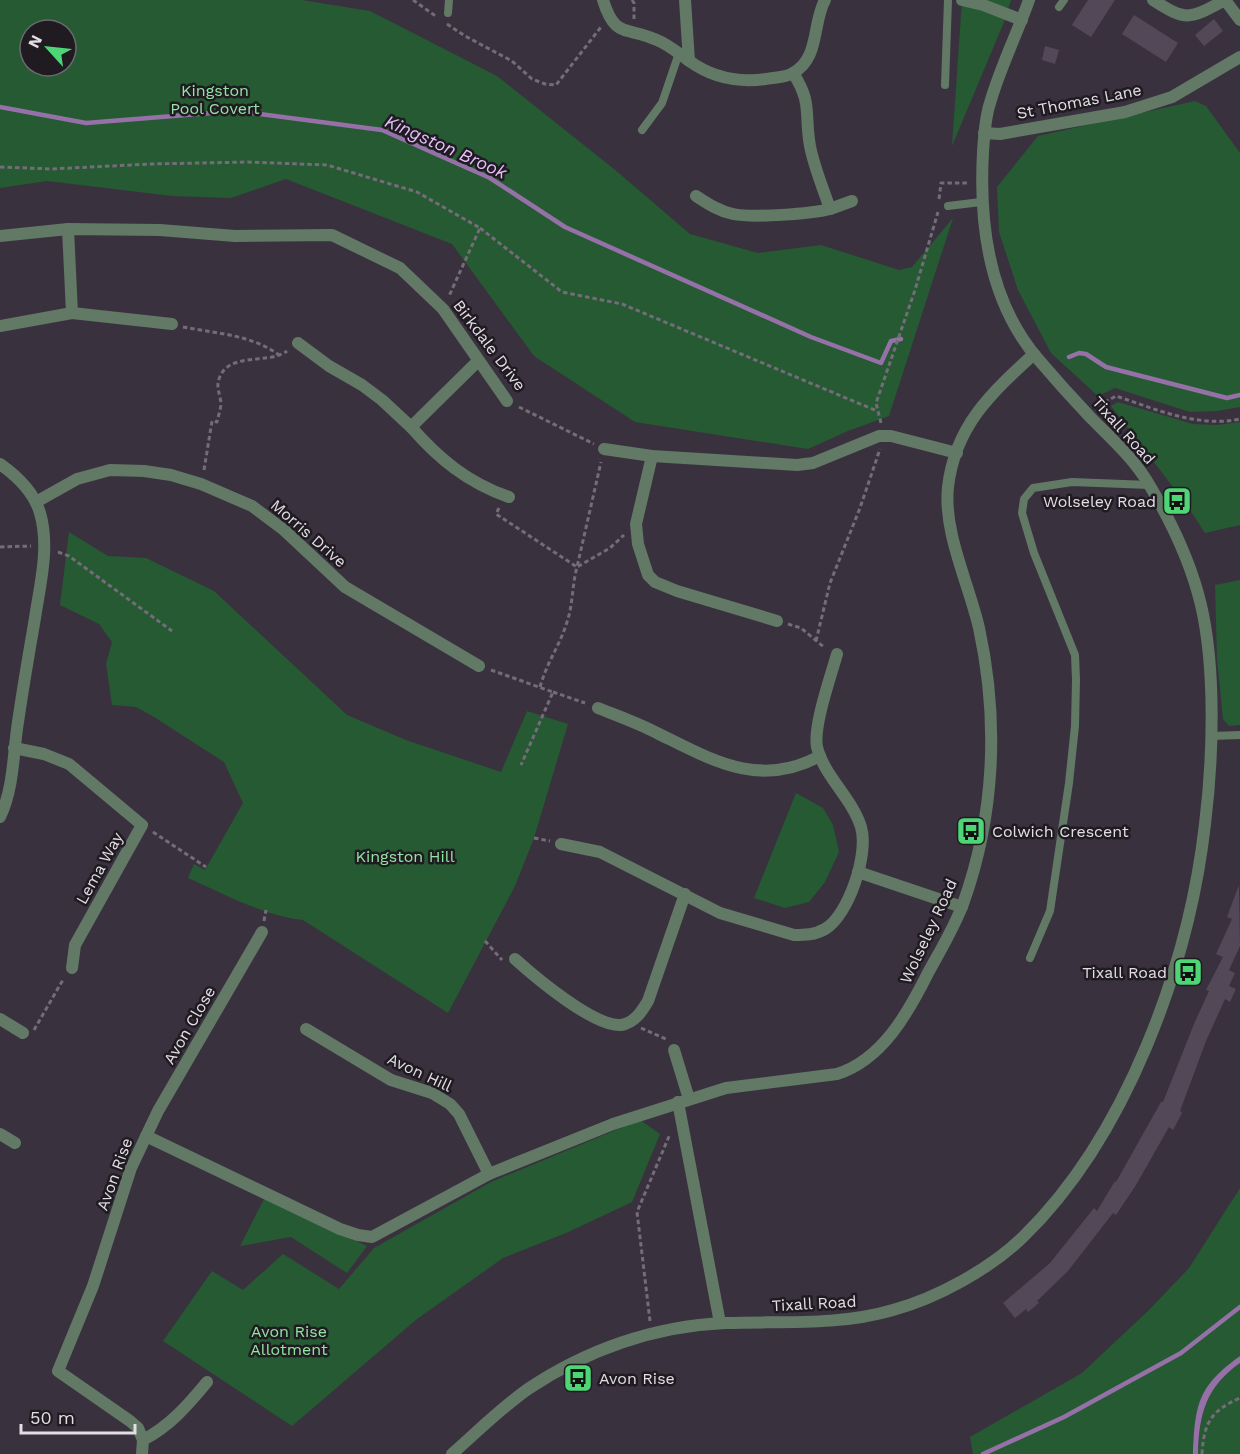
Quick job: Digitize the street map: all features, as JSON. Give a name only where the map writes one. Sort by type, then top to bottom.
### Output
[{"type":"street","points":[[603,0],[609,20],[630,33],[656,40],[708,73],[727,80],[753,81],[783,77],[793,73],[804,64],[812,52],[821,8],[825,0]]},
{"type":"street","points":[[684,57],[685,0]]},
{"type":"street","points":[[962,0],[983,5],[1022,20]]},
{"type":"street","name":"Tixall Road","points":[[452,1454],[525,1392],[553,1373],[622,1342],[652,1332],[720,1323],[849,1319],[892,1311],[936,1295],[981,1269],[1019,1241],[1050,1208],[1105,1129],[1137,1067],[1165,997],[1196,884],[1205,824],[1211,736],[1207,639],[1201,604],[1191,572],[1179,542],[1149,485],[1120,448],[1021,338],[993,276],[981,202],[984,133],[989,105],[1029,0]]},
{"type":"street","points":[[1153,0],[1183,16],[1196,16],[1225,0],[1240,20]]},
{"type":"street","name":"St Thomas Lane","points":[[984,133],[1000,134],[1125,112],[1172,97],[1240,58]]},
{"type":"street","points":[[793,73],[806,97],[810,146],[830,209]]},
{"type":"street","points":[[696,196],[716,209],[733,214],[818,212],[852,201]]},
{"type":"street","points":[[68,230],[72,313]]},
{"type":"street","name":"Birkdale Drive","points":[[0,236],[68,230],[160,230],[235,236],[332,235],[400,268],[444,309],[478,362],[507,401]]},
{"type":"street","points":[[0,326],[72,313],[172,324]]},
{"type":"street","points":[[298,343],[329,366],[362,384],[382,400],[441,459],[506,501]]},
{"type":"street","name":"Wolseley Road","points":[[683,1101],[726,1088],[837,1074],[863,1063],[876,1052],[901,1021],[962,907],[983,828],[992,757],[992,725],[979,627],[947,515],[948,484],[957,453],[971,420],[995,389],[1034,354]]},
{"type":"street","points":[[411,428],[478,362]]},
{"type":"street","points":[[604,449],[652,456],[796,465],[813,463],[870,438],[884,436],[957,453]]},
{"type":"street","points":[[652,456],[636,524],[648,575],[655,582],[677,591],[777,621]]},
{"type":"street","points":[[0,464],[22,482],[36,502],[43,528],[44,546],[42,576],[9,792],[0,817]]},
{"type":"street","name":"Morris Drive","points":[[36,502],[77,479],[110,470],[171,475],[201,484],[252,506],[285,530],[345,587],[479,666]]},
{"type":"street","points":[[561,844],[600,852],[720,913],[794,935],[806,935],[826,929],[844,908],[858,872],[864,843],[861,825],[820,756],[817,745],[817,732],[837,654]]},
{"type":"street","points":[[598,708],[649,729],[708,759],[747,770],[789,769],[820,756]]},
{"type":"street","name":"Lema Way","points":[[14,748],[44,754],[69,764],[142,825],[75,945],[72,968]]},
{"type":"street","points":[[858,872],[962,907]]},
{"type":"street","points":[[515,959],[545,985],[597,1018],[610,1023],[629,1022],[641,1014],[648,1001],[685,894]]},
{"type":"street","name":"Avon Close","points":[[146,1136],[158,1111],[262,932]]},
{"type":"street","points":[[0,1019],[23,1033]]},
{"type":"street","name":"Avon Hill","points":[[306,1029],[392,1080],[432,1093],[450,1104],[459,1114],[489,1174]]},
{"type":"street","points":[[674,1050],[683,1101],[682,1119],[720,1323]]},
{"type":"street","name":"Avon Rise","points":[[143,1440],[138,1428],[130,1421],[58,1371],[93,1286],[131,1168],[146,1136],[340,1229],[358,1236],[372,1237],[489,1174],[613,1124],[683,1101]]},
{"type":"street","points":[[0,1134],[15,1143]]},
{"type":"street","points":[[142,1454],[143,1440],[161,1431],[186,1407],[207,1382]]},
{"type":"lane","points":[[448,13],[449,0]]},
{"type":"lane","points":[[945,85],[948,0]]},
{"type":"lane","points":[[642,130],[662,103],[684,57]]},
{"type":"lane","points":[[948,207],[981,202]]},
{"type":"lane","points":[[1030,958],[1050,911],[1069,783],[1075,726],[1076,680],[1075,655],[1034,553],[1022,513],[1024,499],[1034,488],[1072,482],[1149,485]]},
{"type":"lane","points":[[1211,736],[1240,735]]},
{"type":"path","points":[[413,0],[438,18]]},
{"type":"path","points":[[630,33],[634,11],[632,0]]},
{"type":"path","points":[[446,23],[512,61],[532,79],[556,85],[595,33],[609,20]]},
{"type":"path","points":[[0,167],[52,169],[248,162],[327,165],[417,192],[480,228],[562,292],[622,304],[878,412]]},
{"type":"path","points":[[816,641],[830,583],[860,508],[884,436],[876,404],[937,218],[941,183],[981,183]]},
{"type":"path","points":[[444,309],[480,228]]},
{"type":"path","points":[[172,324],[251,341],[266,346],[280,356]]},
{"type":"path","points":[[208,456],[211,437],[208,436],[212,420],[217,422],[221,404],[218,381],[221,374],[236,363],[280,356],[298,343]]},
{"type":"path","points":[[1086,412],[1116,396],[1185,418],[1224,423],[1240,419]]},
{"type":"path","name":"Birkdale Drive","points":[[507,401],[604,449]]},
{"type":"path","points":[[540,687],[545,667],[568,621],[573,581],[604,449]]},
{"type":"path","points":[[506,501],[496,514],[578,567]]},
{"type":"path","points":[[578,567],[610,548],[636,524]]},
{"type":"path","points":[[0,547],[44,546],[69,556],[172,631]]},
{"type":"path","points":[[777,621],[801,628],[821,647],[837,654]]},
{"type":"path","points":[[479,666],[598,708]]},
{"type":"path","points":[[521,765],[553,692]]},
{"type":"path","points":[[142,825],[206,867]]},
{"type":"path","points":[[485,941],[503,961],[509,954],[515,959]]},
{"type":"path","points":[[23,1033],[31,1037],[60,983],[72,968]]},
{"type":"path","points":[[629,1022],[671,1042],[674,1050]]},
{"type":"path","points":[[652,1332],[637,1212],[672,1128],[682,1119]]},
{"type":"path","points":[[1202,1454],[1205,1429],[1220,1407],[1240,1398]]},
{"type":"green space","name":"Kingston Pool Covert","points":[[0,0],[302,0],[370,11],[497,76],[614,169],[690,234],[758,253],[821,245],[899,270],[912,267],[953,218],[889,416],[808,449],[635,422],[534,356],[452,244],[286,179],[231,198],[172,196],[47,181],[0,188]]},
{"type":"green space","points":[[962,0],[1011,0],[952,146]]},
{"type":"green space","points":[[1195,101],[1206,106],[1240,153],[1240,407],[1190,412],[1115,388],[1098,396],[1051,353],[1018,290],[999,232],[997,187],[1038,136]]},
{"type":"green space","points":[[1118,402],[1193,424],[1217,425],[1240,422],[1240,525],[1205,533],[1186,504],[1111,406]]},
{"type":"green space","name":"Kingston Hill","points":[[69,532],[108,556],[146,558],[214,591],[347,715],[406,740],[501,772],[527,711],[568,724],[534,838],[515,886],[448,1013],[303,920],[259,909],[188,878],[194,864],[205,870],[243,803],[224,762],[136,707],[112,705],[106,664],[112,642],[99,624],[60,605]]},
{"type":"green space","points":[[1240,580],[1240,725],[1229,726],[1223,719],[1217,659],[1215,585]]},
{"type":"green space","points":[[796,793],[823,808],[833,825],[839,852],[825,882],[809,902],[785,908],[754,898]]},
{"type":"green space","name":"Avon Rise Allotment","points":[[640,1120],[660,1134],[632,1202],[566,1233],[503,1258],[417,1319],[292,1426],[163,1341],[212,1271],[243,1290],[283,1254],[339,1289],[374,1248],[491,1182]]},
{"type":"green space","points":[[1240,1188],[1240,1356],[1215,1378],[1201,1398],[1193,1454],[973,1454],[970,1437],[1082,1373],[1149,1310],[1189,1268]]},
{"type":"green space","points":[[264,1199],[367,1246],[347,1273],[291,1237],[240,1246]]},
{"type":"green space","points":[[1240,1363],[1240,1454],[1198,1454],[1200,1426],[1212,1392],[1228,1372]]},
{"type":"shaded area","points":[[1240,1356],[1240,1363],[1219,1382],[1207,1402],[1200,1426],[1198,1454],[1193,1454],[1195,1422],[1207,1387],[1215,1377]]},
{"type":"building","points":[[1088,0],[1115,0],[1091,37],[1072,25]]},
{"type":"building","points":[[1134,15],[1178,43],[1166,62],[1122,34]]},
{"type":"building","points":[[1214,19],[1223,31],[1204,46],[1195,35]]},
{"type":"building","points":[[1045,46],[1059,50],[1055,64],[1042,60]]},
{"type":"building","points":[[1239,885],[1240,946],[1229,970],[1235,973],[1229,986],[1236,989],[1230,1002],[1225,999],[1206,1041],[1180,1111],[1182,1113],[1173,1130],[1169,1127],[1116,1215],[1113,1213],[1068,1271],[1037,1301],[1039,1303],[1028,1312],[1026,1309],[1015,1318],[1003,1303],[1050,1263],[1094,1208],[1097,1211],[1163,1102],[1209,991],[1206,990],[1223,957],[1216,954],[1232,919],[1227,917]]},
{"type":"waterway","name":"Kingston Brook","points":[[0,107],[86,123],[236,111],[382,130],[490,178],[565,227],[811,337],[881,363],[891,341],[901,339]]},
{"type":"waterway","name":"Kingston Brook","points":[[1069,357],[1079,353],[1086,354],[1106,367],[1227,398],[1240,395]]},
{"type":"waterway","points":[[983,1454],[1064,1417],[1181,1353],[1240,1307]]},
{"type":"place","name":"Wolseley Road","points":[[1177,501]]},
{"type":"place","name":"Colwich Crescent","points":[[971,831]]},
{"type":"place","name":"Tixall Road","points":[[1188,972]]},
{"type":"place","name":"Avon Rise","points":[[578,1378]]}]
